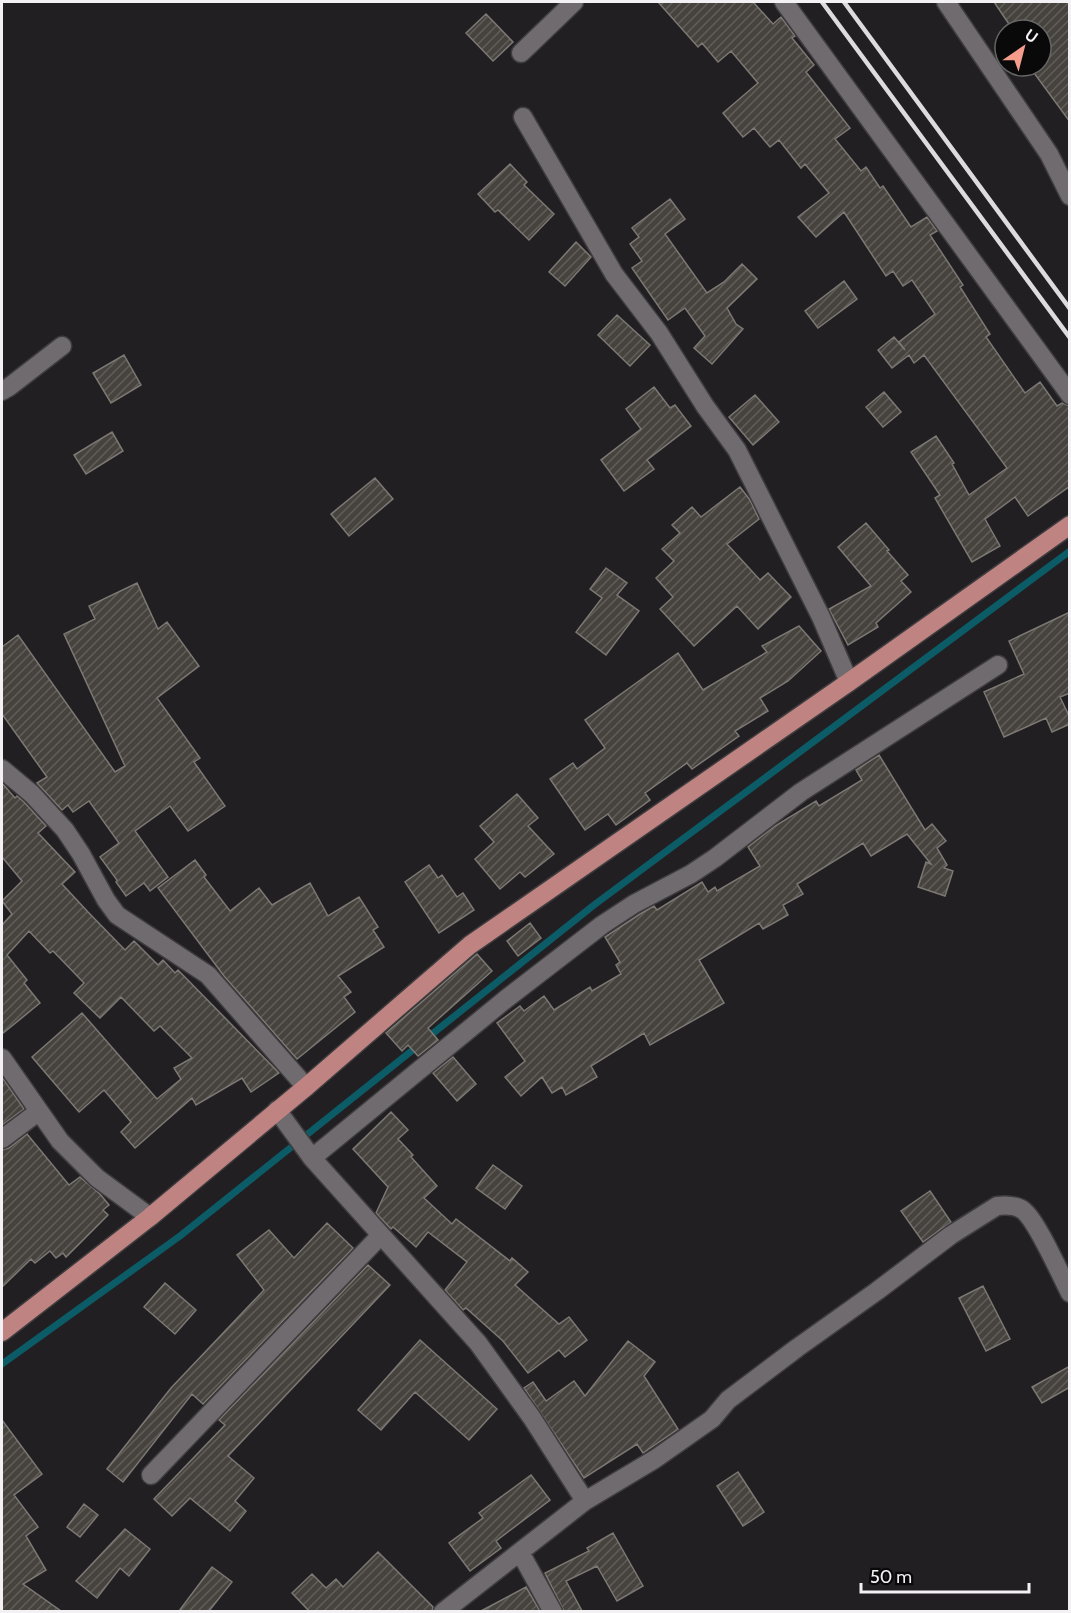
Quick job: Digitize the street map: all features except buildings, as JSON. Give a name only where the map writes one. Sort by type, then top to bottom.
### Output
[{"type":"main road","points":[[2,1332],[150,1217],[306,1087],[470,945],[849,682],[1070,525]]},
{"type":"street","points":[[521,52],[574,2]]},
{"type":"street","points":[[784,2],[1070,395]]},
{"type":"street","points":[[946,2],[1049,154],[1070,196]]},
{"type":"street","points":[[523,117],[614,274],[659,333],[705,406],[737,450],[821,617],[849,682]]},
{"type":"street","points":[[2,391],[62,346]]},
{"type":"street","points":[[309,1154],[611,919],[691,874],[801,792],[998,665]]},
{"type":"street","points":[[2,769],[32,794],[65,830],[114,911],[207,975],[306,1087]]},
{"type":"street","points":[[2,1058],[60,1141],[90,1171],[150,1217]]},
{"type":"street","points":[[277,1110],[309,1154],[478,1343],[532,1418],[585,1501]]},
{"type":"street","points":[[2,1139],[38,1112]]},
{"type":"street","points":[[443,1611],[585,1501],[655,1460],[712,1419],[728,1400],[797,1348],[951,1235],[997,1206],[1005,1205],[1023,1210],[1035,1226],[1070,1293]]},
{"type":"street","points":[[151,1475],[381,1235]]},
{"type":"street","points":[[520,1552],[553,1611]]},
{"type":"waterway","points":[[427,1038],[594,905],[1070,551]]},
{"type":"waterway","points":[[2,1364],[180,1236],[419,1045]]},
{"type":"railway","points":[[822,2],[1070,338]]},
{"type":"railway","points":[[844,2],[1070,309]]}]
